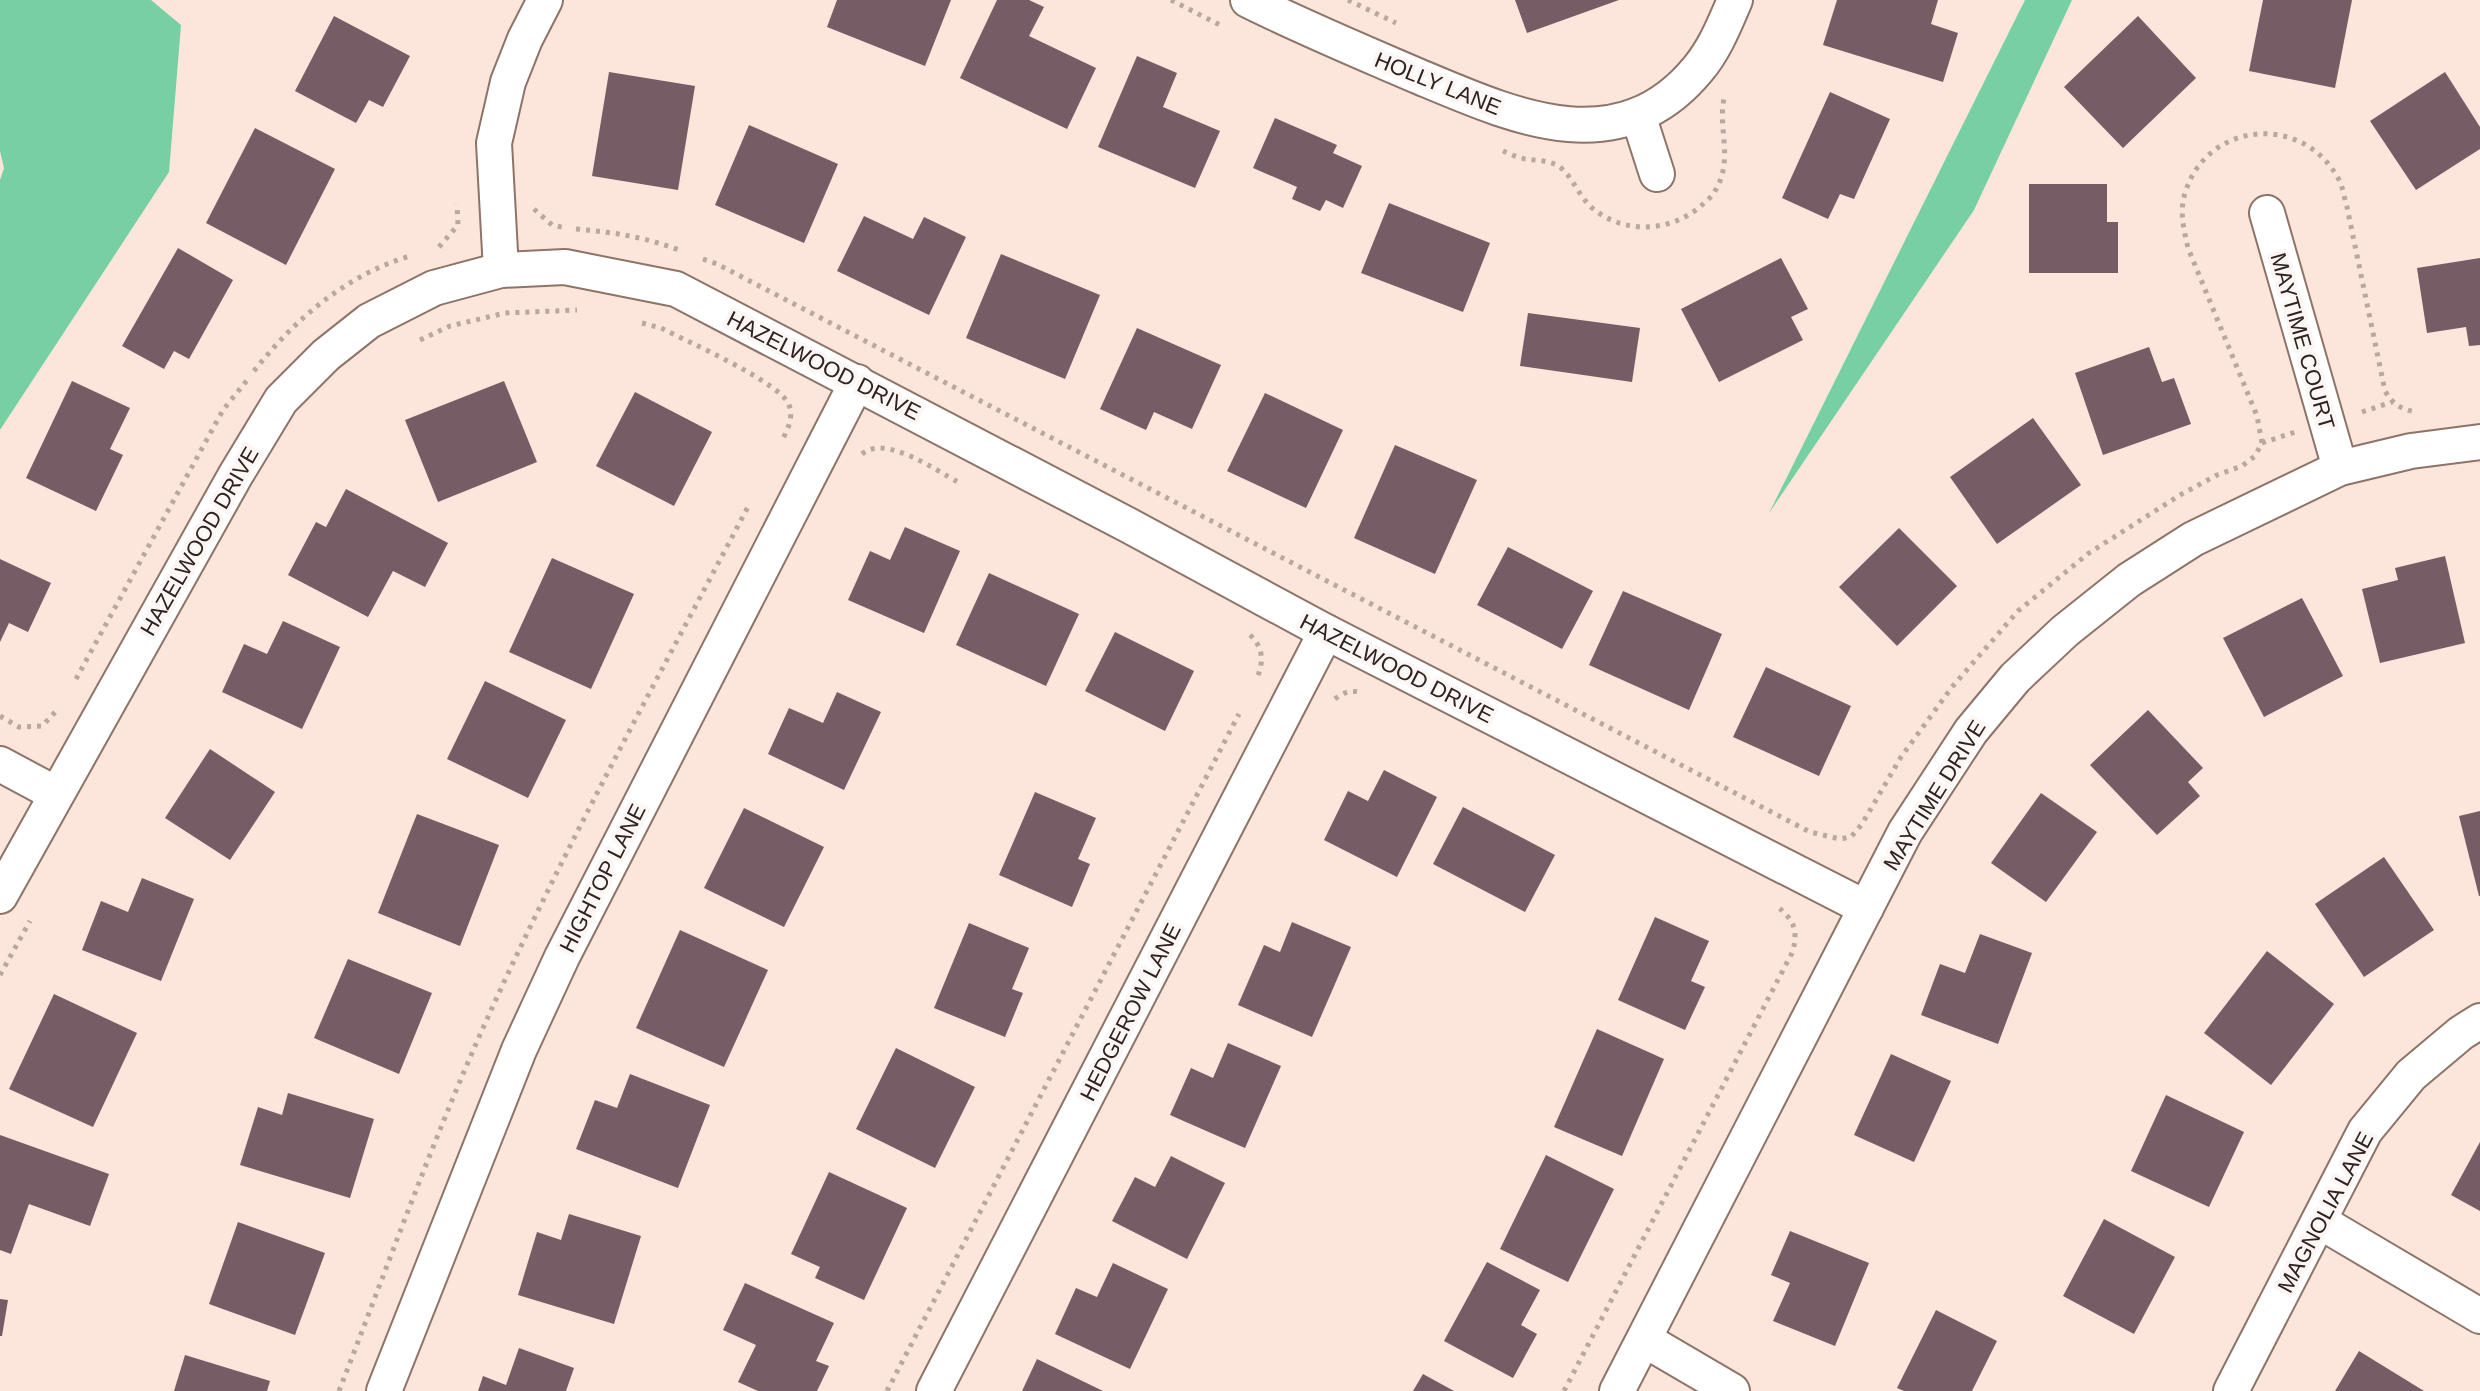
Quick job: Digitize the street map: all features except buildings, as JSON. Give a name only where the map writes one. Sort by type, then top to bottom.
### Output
[{"type":"street","points":[[501,270],[494,143],[508,82],[545,0]]},
{"type":"street","name":"HOLLY LANE","points":[[1248,0],[1297,25],[1501,111],[1549,123],[1594,125],[1638,115],[1674,95],[1700,67],[1719,36],[1735,0]]},
{"type":"street","points":[[1638,115],[1657,174]]},
{"type":"street","name":"MAYTIME COURT","points":[[2267,213],[2340,468]]},
{"type":"street","name":"HAZELWOOD DRIVE","points":[[0,896],[235,476],[281,400],[326,355],[369,321],[434,288],[501,270],[565,267],[676,289],[1326,632],[1866,908]]},
{"type":"street","name":"HIGHTOP LANE","points":[[384,1391],[519,1050],[562,957],[857,382]]},
{"type":"street","name":"MAYTIME DRIVE","points":[[1617,1391],[1905,832],[1971,731],[2015,678],[2065,631],[2129,580],[2193,539],[2340,468],[2411,451],[2480,442]]},
{"type":"street","name":"HEDGEROW LANE","points":[[934,1391],[1326,632]]},
{"type":"street","points":[[0,764],[56,794]]},
{"type":"street","name":"MAGNOLIA LANE","points":[[2231,1391],[2365,1131],[2411,1075],[2480,1021]]},
{"type":"street","points":[[2319,1221],[2480,1316]]},
{"type":"street","points":[[1645,1340],[1732,1391]]},
{"type":"path","points":[[1348,0],[1399,25]]},
{"type":"path","points":[[531,199],[533,208],[552,225],[653,240],[717,264],[1810,832],[1840,839],[1851,837],[1862,824],[1901,757],[1952,687],[2018,611],[2101,545],[2180,495],[2217,475],[2242,466],[2255,456],[2262,443],[2257,416],[2188,248],[2182,223],[2184,194],[2197,169],[2217,148],[2243,136],[2271,132],[2299,140],[2322,156],[2339,179],[2347,207],[2385,391],[2401,409],[2424,411]]},
{"type":"path","points":[[409,345],[450,326],[505,313],[581,311]]},
{"type":"path","points":[[632,320],[673,335],[768,383],[786,398],[791,409],[790,421],[779,448]]},
{"type":"path","points":[[855,462],[867,450],[883,446],[967,486]]},
{"type":"path","points":[[339,1391],[426,1164],[480,1036],[546,896],[757,490]]},
{"type":"path","points":[[1240,627],[1257,642],[1262,654],[1262,665],[1251,689]]},
{"type":"path","points":[[887,1391],[1244,703]]},
{"type":"path","points":[[1564,1391],[1793,951],[1797,935],[1790,919],[1778,906],[1764,899]]},
{"type":"path","points":[[0,975],[33,916]]},
{"type":"green space","points":[[0,0],[151,0],[181,25],[169,172],[0,430],[0,180],[4,168],[0,151]]},
{"type":"green space","points":[[2025,0],[2072,0],[1974,210],[1769,513]]}]
